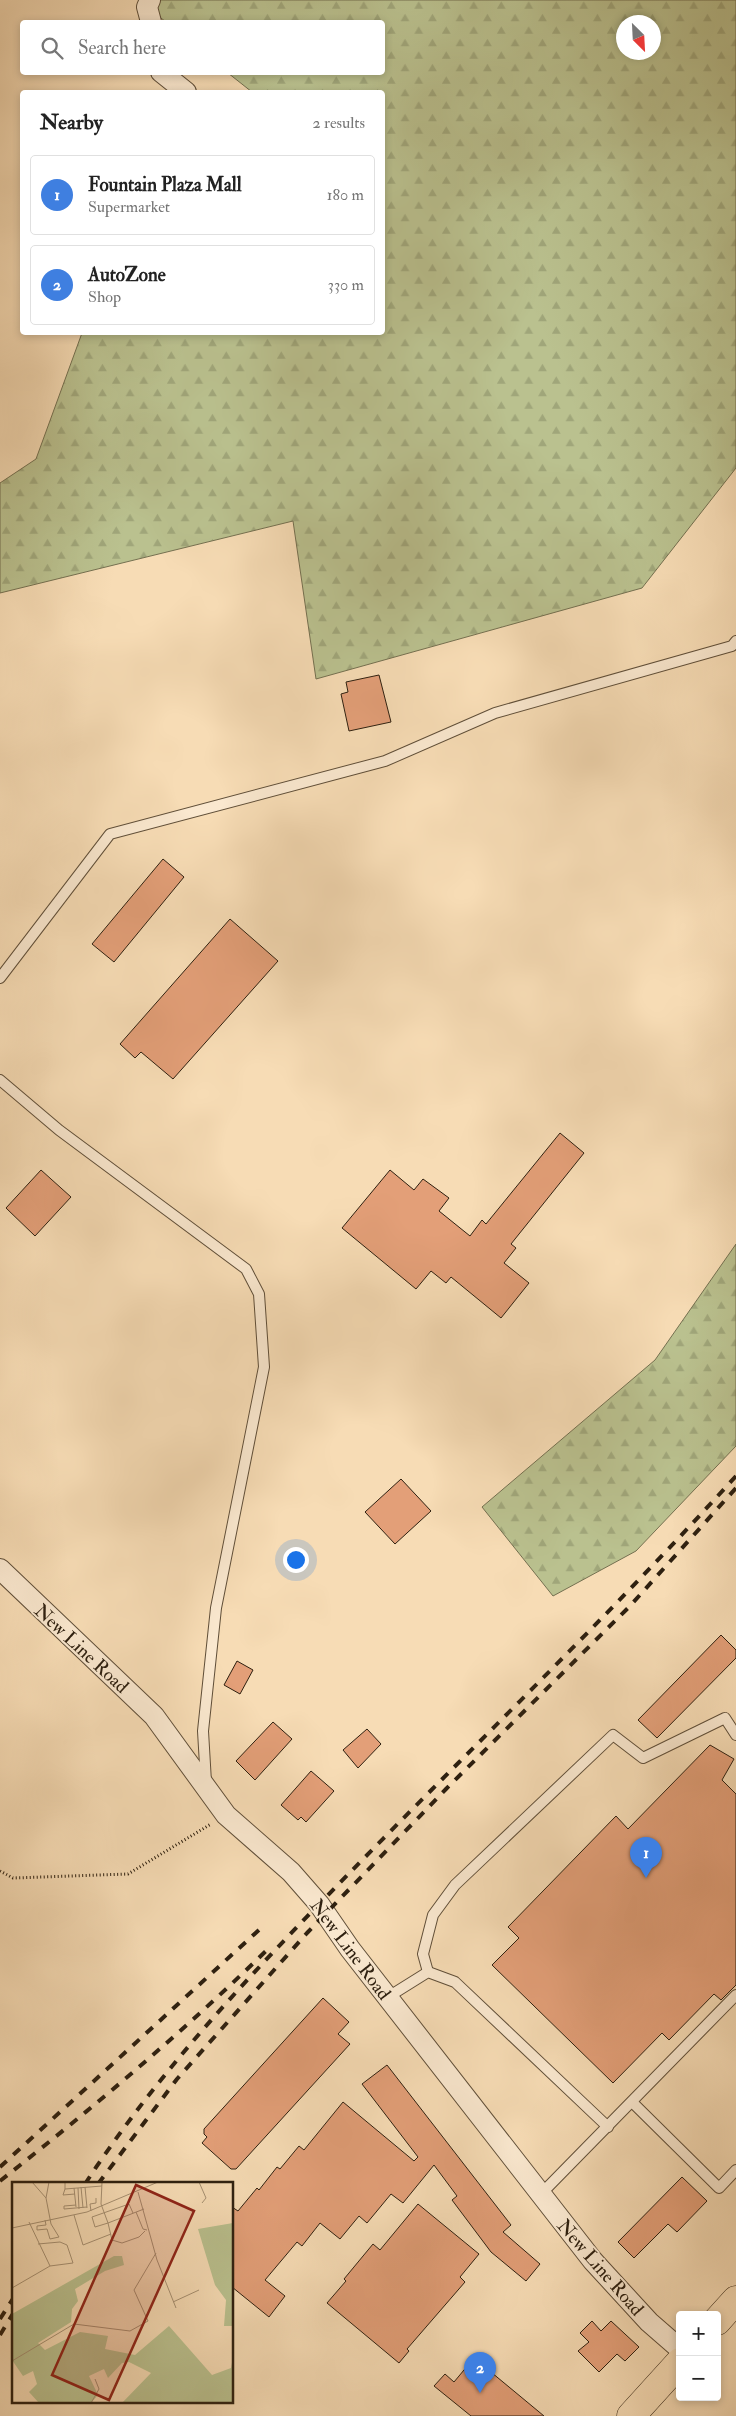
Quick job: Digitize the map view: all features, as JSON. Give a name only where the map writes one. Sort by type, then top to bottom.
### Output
[{"type":"main road","points":[[721,2317],[736,2300]]},
{"type":"main road","points":[[631,2416],[676,2366]]},
{"type":"street","points":[[150,0],[148,7],[151,20]]},
{"type":"street","points":[[165,75],[184,90]]},
{"type":"street","name":"New Line Road","points":[[0,1569],[154,1716],[226,1815],[291,1872],[319,1904],[388,1997],[593,2261],[649,2322],[676,2346]]},
{"type":"lane","points":[[0,978],[110,834],[385,762],[495,713],[732,646],[736,641]]},
{"type":"lane","points":[[0,1080],[59,1130],[246,1269],[259,1294],[264,1367],[216,1608],[203,1730],[206,1790]]},
{"type":"lane","points":[[428,1972],[423,1954],[433,1915],[455,1885],[613,1735],[643,1758],[725,1718],[736,1736]]},
{"type":"lane","points":[[388,1997],[428,1972]]},
{"type":"lane","points":[[428,1972],[455,1982],[608,2126]]},
{"type":"lane","points":[[540,2195],[736,1996]]},
{"type":"lane","points":[[632,2102],[719,2188],[736,2170]]},
{"type":"path","points":[[0,1871],[13,1878],[128,1874],[226,1815]]},
{"type":"green space","points":[[150,0],[736,0],[736,468],[642,588],[316,679],[293,521],[0,593],[0,483],[36,459],[81,335],[385,335],[385,90],[249,90],[231,75],[385,75],[385,20],[163,20],[147,7]]},
{"type":"green space","points":[[736,1244],[736,1446],[636,1551],[553,1596],[482,1507],[655,1360]]},
{"type":"building","points":[[379,675],[391,722],[349,731],[341,694],[348,692],[346,682]]},
{"type":"building","points":[[163,859],[184,877],[114,962],[92,944]]},
{"type":"building","points":[[230,919],[278,961],[173,1079],[141,1052],[135,1058],[120,1044]]},
{"type":"building","points":[[560,1133],[584,1153],[511,1244],[516,1248],[504,1263],[529,1283],[501,1318],[451,1277],[446,1283],[431,1271],[416,1289],[342,1228],[390,1170],[414,1190],[423,1179],[449,1198],[439,1211],[470,1236],[482,1220],[486,1224]]},
{"type":"building","points":[[41,1170],[71,1197],[35,1236],[6,1208]]},
{"type":"building","points":[[401,1479],[431,1511],[395,1544],[365,1512]]},
{"type":"building","points":[[721,1635],[736,1650],[736,1658],[657,1738],[638,1720]]},
{"type":"building","points":[[237,1661],[253,1670],[240,1694],[224,1685]]},
{"type":"building","points":[[273,1722],[292,1739],[255,1780],[236,1761]]},
{"type":"building","points":[[367,1729],[381,1744],[358,1768],[343,1750]]},
{"type":"building","points":[[710,1745],[734,1759],[722,1780],[736,1794],[736,1985],[721,2000],[714,1994],[669,2040],[662,2033],[613,2083],[492,1965],[519,1938],[508,1927],[616,1816],[628,1829]]},
{"type":"building","points":[[311,1771],[334,1791],[306,1822],[301,1817],[298,1820],[281,1805]]},
{"type":"building","points":[[323,1998],[349,2022],[338,2034],[350,2044],[236,2169],[231,2169],[202,2143],[207,2137],[204,2134],[204,2129]]},
{"type":"building","points":[[387,2065],[511,2225],[503,2232],[540,2264],[526,2281],[491,2252],[452,2200],[457,2196],[434,2165],[403,2203],[391,2194],[367,2223],[359,2216],[340,2239],[320,2223],[302,2246],[297,2242],[265,2280],[285,2296],[269,2317],[234,2289],[234,2208],[238,2211],[257,2188],[259,2190],[277,2167],[280,2169],[299,2146],[304,2150],[343,2102],[414,2161],[418,2157],[362,2084]]},
{"type":"building","points":[[682,2177],[707,2201],[677,2232],[668,2224],[634,2258],[618,2242]]},
{"type":"building","points":[[418,2204],[479,2254],[460,2277],[465,2282],[407,2349],[409,2351],[399,2363],[327,2303],[373,2244],[380,2250]]},
{"type":"building","points":[[592,2321],[601,2331],[611,2321],[639,2347],[625,2361],[617,2354],[599,2372],[578,2351],[589,2342],[580,2333]]},
{"type":"building","points":[[474,2358],[544,2416],[471,2416],[434,2386],[445,2374],[454,2382]]},
{"type":"railway","points":[[86,2182],[149,2095],[257,1969],[602,1618],[736,1476]]},
{"type":"railway","points":[[100,2182],[177,2079],[307,1933],[446,1789],[630,1606],[736,1488]]},
{"type":"railway","points":[[0,2167],[260,1929]]},
{"type":"railway","points":[[0,2181],[137,2068],[204,2010],[268,1949]]},
{"type":"railway","points":[[0,2319],[12,2300]]},
{"type":"railway","points":[[0,2335],[12,2315]]},
{"type":"place","name":"Fountain Plaza Mall","points":[[646,1878]]},
{"type":"place","name":"AutoZone","points":[[480,2393]]}]
